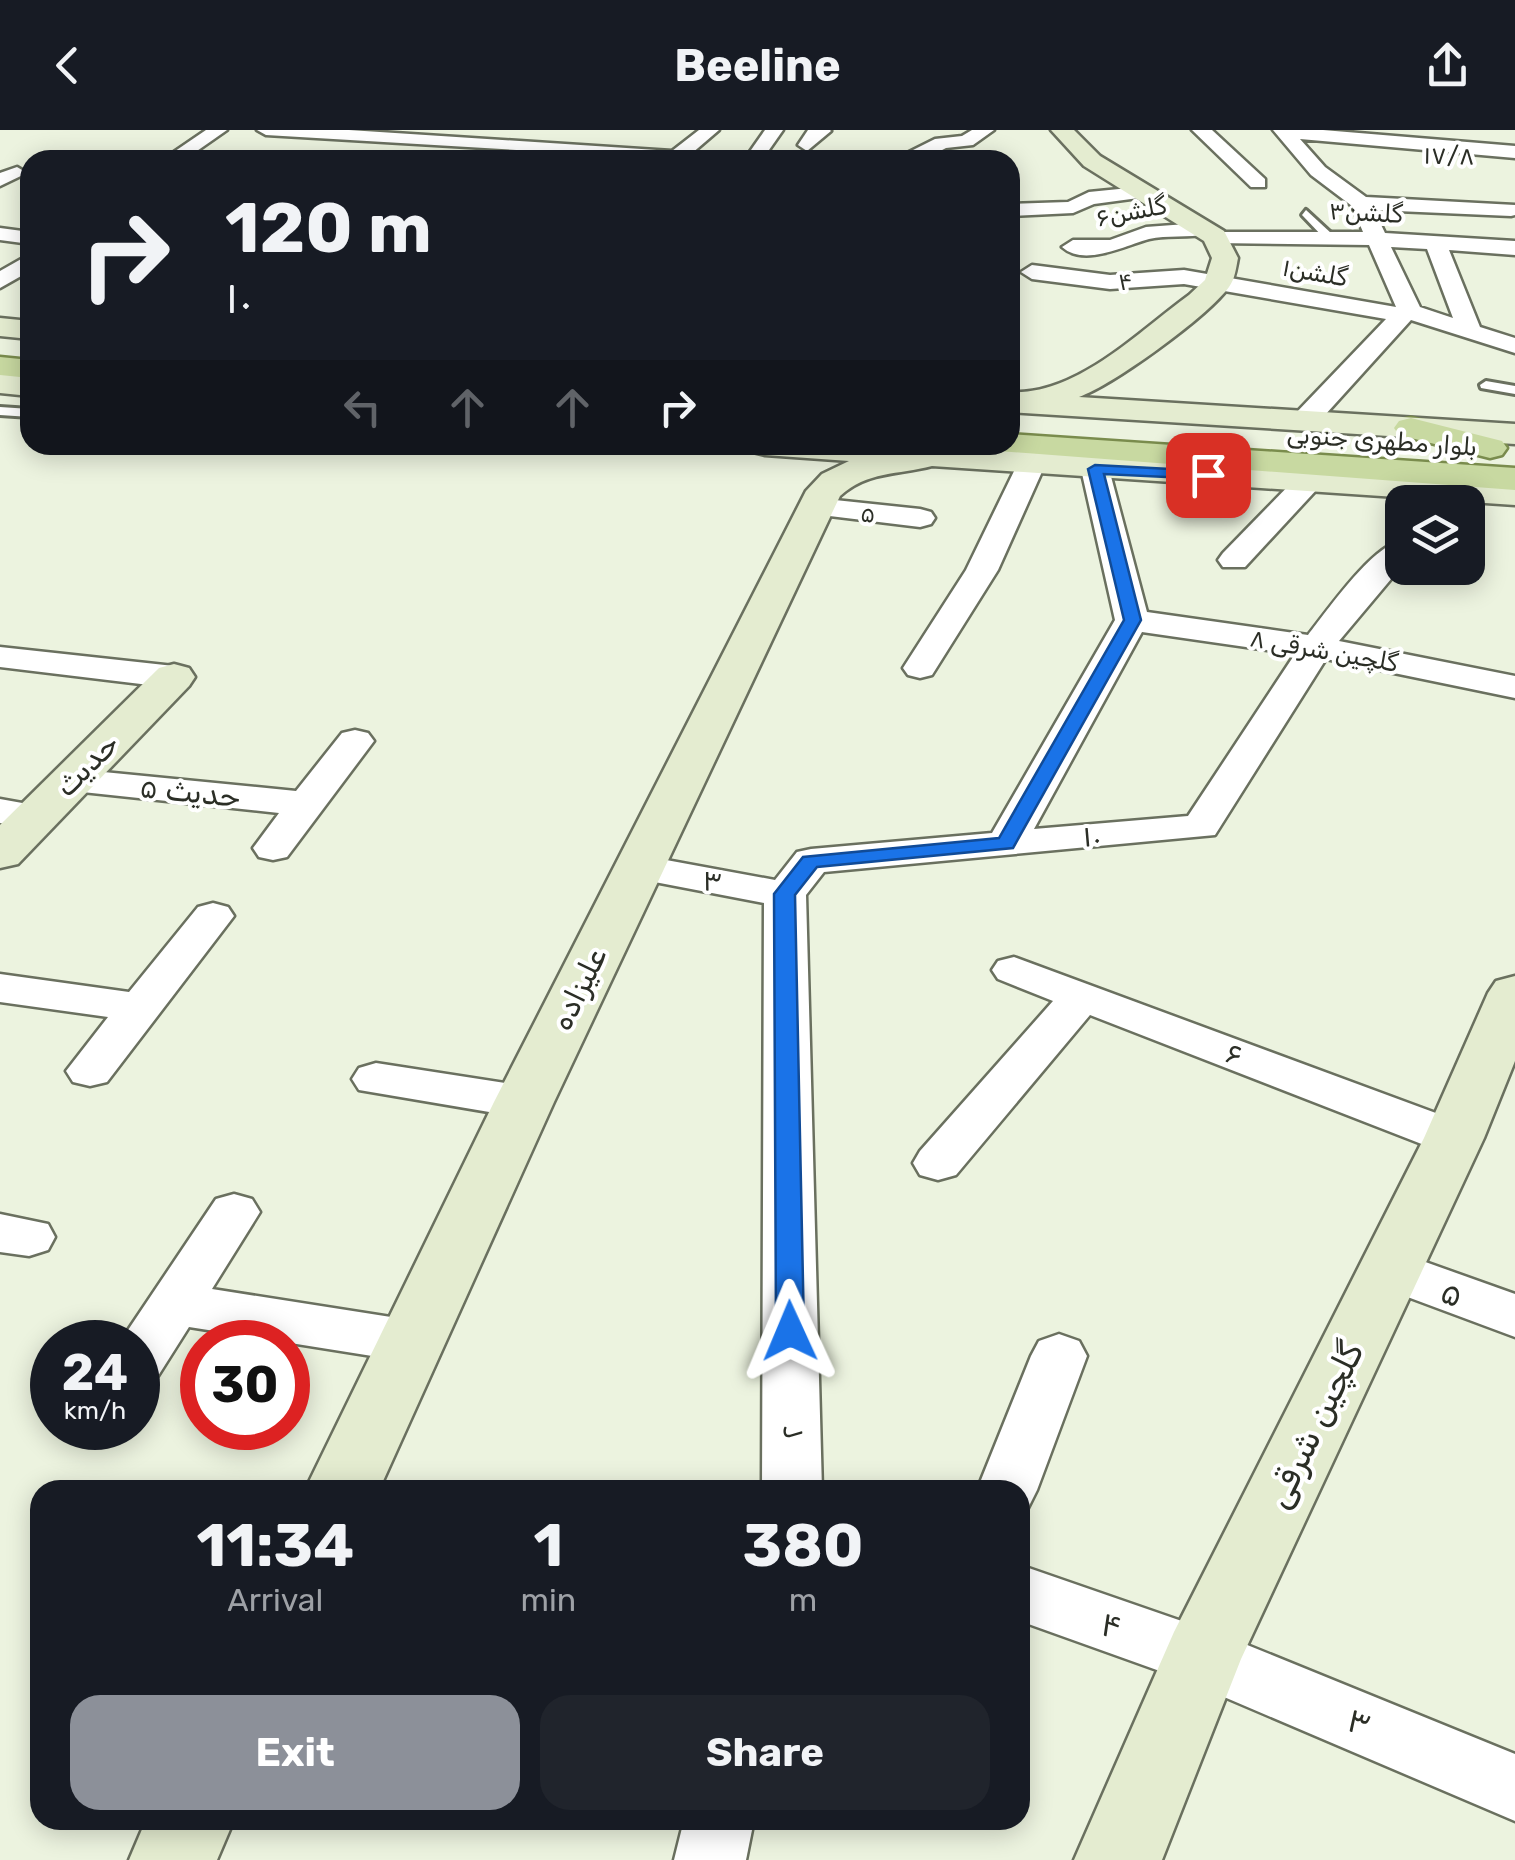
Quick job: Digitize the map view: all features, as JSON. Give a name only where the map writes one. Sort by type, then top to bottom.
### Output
[{"type":"main road","name":"بلوار مطهری جنوبی","points":[[1020,407],[1507,444]]},
{"type":"main road","points":[[1411,428],[1507,444]]},
{"type":"main road","name":"بلوار مطهری جنوبی","points":[[1020,454],[1324,476],[1515,480]]},
{"type":"street","points":[[188,150],[218,130]]},
{"type":"street","points":[[266,130],[547,150]]},
{"type":"street","points":[[685,150],[710,130]]},
{"type":"street","points":[[904,139],[966,141],[985,130]]},
{"type":"street","points":[[1020,404],[1070,392],[1091,382],[1218,283],[1225,258],[1207,233],[1092,161],[1062,130]]},
{"type":"street","points":[[1201,130],[1258,183]]},
{"type":"street","points":[[1282,131],[1332,141],[1515,152]]},
{"type":"street","points":[[1282,131],[1318,171],[1361,204],[1407,313],[1304,420]]},
{"type":"street","points":[[928,150],[942,143]]},
{"type":"street","points":[[1020,211],[1055,216],[1090,198],[1139,193]]},
{"type":"street","points":[[1361,204],[1510,204]]},
{"type":"street","name":"گلشن۶","points":[[1072,247],[1114,246],[1146,233],[1207,233]]},
{"type":"street","name":"گلشن۳","points":[[1207,233],[1515,248]]},
{"type":"street","points":[[1436,244],[1470,331]]},
{"type":"street","points":[[1132,271],[1168,276]]},
{"type":"street","name":"۴","points":[[1190,307],[1028,281],[1110,282],[1168,276],[1218,283]]},
{"type":"street","name":"گلشن۱","points":[[1218,283],[1407,313],[1515,346]]},
{"type":"street","points":[[1091,382],[1195,414]]},
{"type":"street","points":[[1020,406],[1411,428]]},
{"type":"street","points":[[1020,454],[1095,469],[1324,476],[1385,485]]},
{"type":"street","points":[[794,455],[809,464],[820,499],[843,474],[859,468],[922,458],[996,455]]},
{"type":"street","points":[[886,455],[922,458]]},
{"type":"street","points":[[920,668],[962,612],[1005,527],[1020,455]]},
{"type":"street","points":[[1006,844],[1132,620],[1095,469]]},
{"type":"street","points":[[1234,560],[1324,476]]},
{"type":"street","points":[[1485,496],[1515,494]]},
{"type":"street","name":"۵","points":[[820,499],[920,518]]},
{"type":"street","name":"علیزاده","points":[[347,1480],[524,1102],[820,499]]},
{"type":"street","points":[[1317,647],[1368,580],[1385,564]]},
{"type":"street","name":"۸ گلچین شرقی","points":[[1132,620],[1317,647],[1515,687]]},
{"type":"street","name":"۱۰","points":[[785,894],[811,861],[1201,826],[1317,647]]},
{"type":"street","points":[[0,656],[174,677]]},
{"type":"street","name":"حدیث","points":[[0,853],[18,814],[73,780],[174,677]]},
{"type":"street","points":[[273,848],[355,740]]},
{"type":"street","name":"حدیث ۵","points":[[73,780],[306,804]]},
{"type":"street","name":"۳","points":[[639,867],[785,894]]},
{"type":"street","name":"۲","points":[[785,894],[792,1480]]},
{"type":"street","points":[[90,1071],[213,916]]},
{"type":"street","name":"۶","points":[[1014,970],[1454,1138]]},
{"type":"street","points":[[0,988],[141,1008]]},
{"type":"street","name":"گلچین شرقی","points":[[1118,1860],[1202,1657],[1454,1138],[1515,993]]},
{"type":"street","points":[[938,1163],[1082,996]]},
{"type":"street","points":[[376,1078],[524,1102]]},
{"type":"street","points":[[160,1326],[234,1212]]},
{"type":"street","name":"۵","points":[[1389,1269],[1515,1316]]},
{"type":"street","points":[[174,1304],[410,1341]]},
{"type":"street","points":[[1011,1480],[1059,1356]]},
{"type":"street","name":"۴","points":[[1030,1597],[1202,1657]]},
{"type":"street","name":"۳","points":[[1202,1657],[1515,1788]]},
{"type":"street","points":[[173,1860],[186,1830]]},
{"type":"street","points":[[710,1860],[718,1830]]},
{"type":"lane","points":[[1306,213],[1328,236]]},
{"type":"lane","points":[[1486,385],[1515,390]]},
{"type":"route","points":[[790,1331],[785,894],[811,861],[1006,844],[1132,620],[1095,469],[1208,475]]}]
